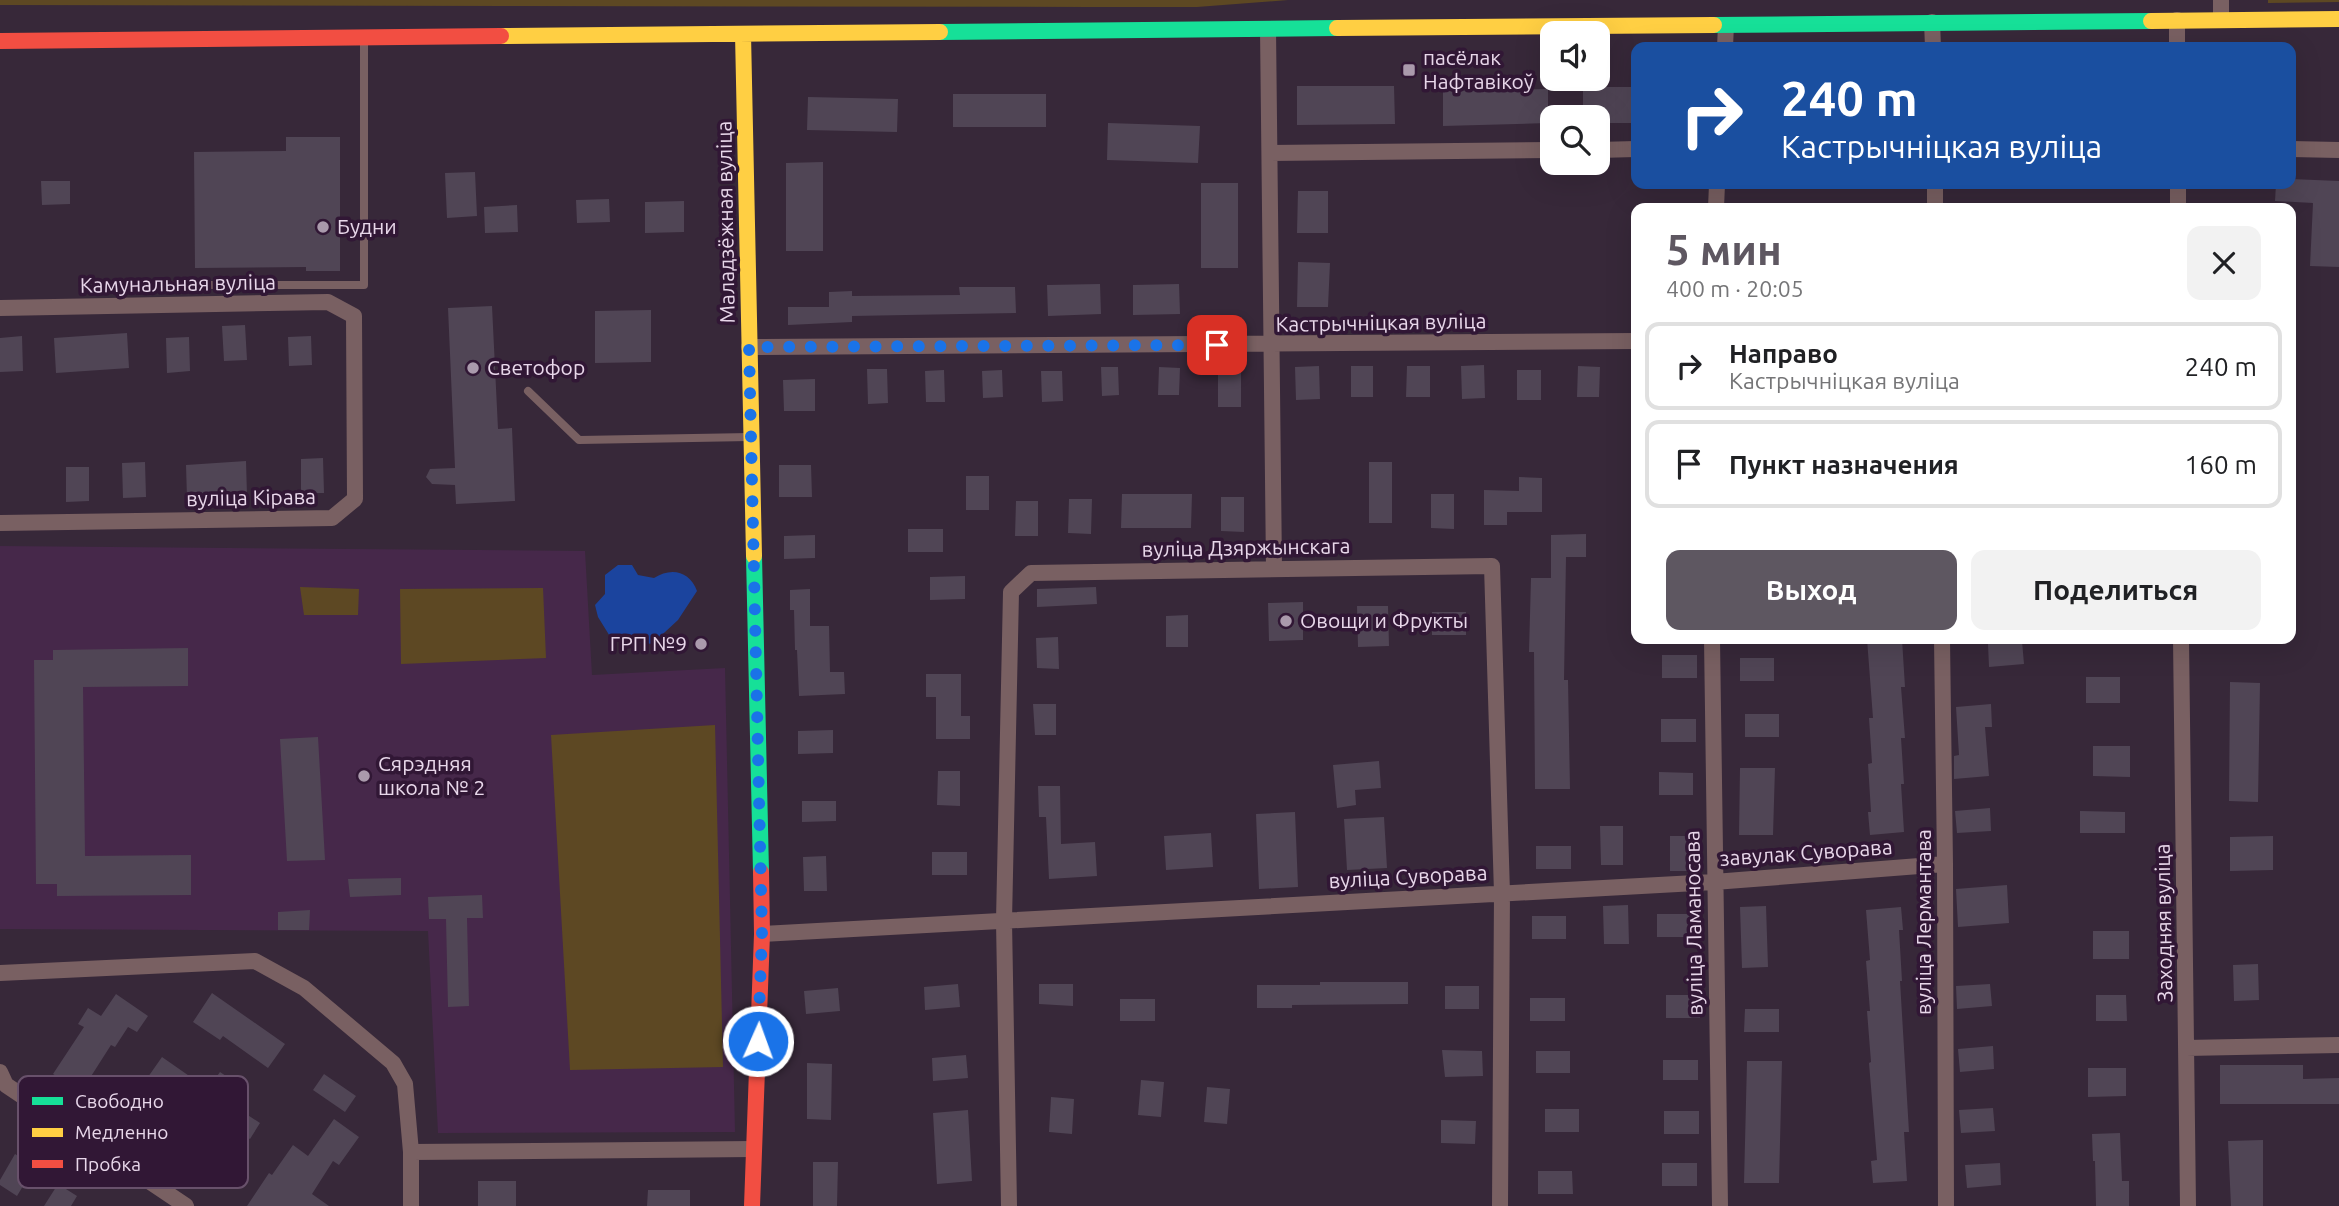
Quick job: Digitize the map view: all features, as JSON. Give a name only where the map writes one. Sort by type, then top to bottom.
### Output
[{"type":"main road","points":[[0,41],[2339,19]]},
{"type":"main road","name":"Маладзёжная вуліца","points":[[743,34],[762,934],[752,1206]]},
{"type":"street","points":[[2221,0],[2221,20]]},
{"type":"street","points":[[2177,20],[2177,42]]},
{"type":"street","points":[[1933,22],[1933,42]]},
{"type":"street","points":[[1725,42],[1726,25]]},
{"type":"street","points":[[1268,29],[1274,569]]},
{"type":"street","points":[[1610,150],[1631,149]]},
{"type":"street","points":[[2296,149],[2339,150]]},
{"type":"street","points":[[1270,153],[1540,150]]},
{"type":"street","name":"Камунальная вуліца","points":[[0,308],[328,302],[354,316]]},
{"type":"street","name":"вуліца Кірава","points":[[0,523],[332,518],[355,499],[354,316]]},
{"type":"street","name":"Кастрычніцкая вуліца","points":[[749,347],[1631,341]]},
{"type":"street","name":"вуліца Дзяржынскага","points":[[1004,921],[1012,592],[1031,573],[1492,566],[1502,893]]},
{"type":"street","name":"вуліца Ламаносава","points":[[1712,644],[1720,1206]]},
{"type":"street","name":"вуліца Лермантава","points":[[1942,644],[1946,1206]]},
{"type":"street","name":"Заходняя вуліца","points":[[2181,644],[2188,1206]]},
{"type":"street","name":"завулак Суворава","points":[[1502,893],[1714,882],[1945,864]]},
{"type":"street","name":"вуліца Суворава","points":[[762,934],[1502,893],[1500,1206]]},
{"type":"street","points":[[1004,921],[1009,1206]]},
{"type":"street","points":[[0,974],[255,961],[303,988],[393,1063],[405,1084],[411,1152],[411,1206]]},
{"type":"street","points":[[2186,1048],[2339,1045]]},
{"type":"street","points":[[0,1072],[6,1084],[18,1092]]},
{"type":"street","points":[[411,1152],[754,1149]]},
{"type":"street","points":[[159,1188],[186,1206]]},
{"type":"lane","points":[[166,285],[363,285],[364,37]]},
{"type":"lane","points":[[528,391],[579,440],[750,437]]},
{"type":"shaded area","points":[[0,0],[1288,0],[1197,7],[1092,7],[0,5]]},
{"type":"shaded area","points":[[2268,0],[2339,0],[2339,2],[2268,3]]},
{"type":"shaded area","name":"Сярэдняя школа № 2","points":[[0,546],[585,551],[592,675],[725,668],[735,1132],[438,1133],[428,931],[0,929]]},
{"type":"shaded area","points":[[300,587],[359,589],[358,615],[304,615]]},
{"type":"shaded area","points":[[543,588],[546,658],[401,664],[400,589]]},
{"type":"shaded area","points":[[715,725],[723,1067],[570,1070],[551,735]]},
{"type":"water","points":[[618,565],[632,565],[638,575],[654,578],[667,573],[679,573],[694,584],[697,591],[678,620],[652,644],[611,638],[598,617],[595,605],[605,594],[605,575]]},
{"type":"building","points":[[1297,86],[1394,86],[1395,124],[1297,125]]},
{"type":"building","points":[[1610,87],[1631,87],[1631,123],[1610,123],[1610,105],[1583,105],[1583,91],[1610,91]]},
{"type":"building","points":[[1540,89],[1548,91],[1548,105],[1540,105],[1540,123],[1443,126],[1443,91]]},
{"type":"building","points":[[953,94],[1046,94],[1046,127],[953,127]]},
{"type":"building","points":[[808,97],[898,99],[897,132],[807,130]]},
{"type":"building","points":[[1108,123],[1200,126],[1198,163],[1107,160]]},
{"type":"building","points":[[286,137],[340,137],[340,271],[306,271],[306,267],[195,268],[194,152],[286,151]]},
{"type":"building","points":[[823,162],[823,251],[786,251],[786,163]]},
{"type":"building","points":[[475,172],[477,216],[447,218],[445,173]]},
{"type":"building","points":[[2296,179],[2339,181],[2339,267],[2310,266],[2313,203],[2275,201],[2276,189],[2296,189]]},
{"type":"building","points":[[41,181],[70,181],[70,204],[42,205]]},
{"type":"building","points":[[1201,183],[1238,183],[1238,268],[1201,268]]},
{"type":"building","points":[[1298,191],[1328,191],[1328,233],[1297,233]]},
{"type":"building","points":[[609,199],[610,222],[577,223],[576,200]]},
{"type":"building","points":[[684,201],[684,232],[645,233],[645,202]]},
{"type":"building","points":[[517,205],[518,232],[485,233],[484,207]]},
{"type":"building","points":[[1298,262],[1330,263],[1328,307],[1297,307]]},
{"type":"building","points":[[1100,284],[1101,314],[1048,316],[1047,285]]},
{"type":"building","points":[[1179,284],[1180,314],[1133,315],[1133,285]]},
{"type":"building","points":[[959,287],[1015,287],[1016,313],[852,316],[852,322],[788,325],[788,307],[829,307],[829,292],[852,291],[852,296],[960,295]]},
{"type":"building","name":"Светофор","points":[[492,306],[498,429],[512,428],[515,501],[456,504],[455,485],[432,484],[426,477],[430,469],[455,468],[448,308]]},
{"type":"building","points":[[651,310],[651,362],[595,363],[595,311]]},
{"type":"building","points":[[245,325],[247,360],[224,361],[222,326]]},
{"type":"building","points":[[127,333],[129,368],[56,373],[54,338]]},
{"type":"building","points":[[22,336],[23,371],[0,372],[0,338]]},
{"type":"building","points":[[311,336],[312,365],[289,366],[288,337]]},
{"type":"building","points":[[189,337],[190,371],[167,373],[166,338]]},
{"type":"building","points":[[1484,365],[1485,398],[1462,399],[1461,366]]},
{"type":"building","points":[[1319,366],[1320,399],[1296,400],[1295,367]]},
{"type":"building","points":[[1351,366],[1373,366],[1373,397],[1351,397]]},
{"type":"building","points":[[1407,366],[1430,366],[1430,397],[1406,397]]},
{"type":"building","points":[[1578,366],[1600,367],[1599,397],[1577,397]]},
{"type":"building","points":[[1101,367],[1118,367],[1119,395],[1102,396]]},
{"type":"building","points":[[1159,367],[1180,368],[1179,395],[1158,395]]},
{"type":"building","points":[[867,369],[887,369],[888,403],[868,404]]},
{"type":"building","points":[[944,370],[945,402],[926,402],[925,371]]},
{"type":"building","points":[[1002,370],[1003,397],[983,398],[982,371]]},
{"type":"building","points":[[1218,370],[1241,370],[1241,407],[1218,407]]},
{"type":"building","points":[[1517,370],[1541,370],[1541,400],[1517,400]]},
{"type":"building","points":[[1041,371],[1062,371],[1063,401],[1042,402]]},
{"type":"building","points":[[815,379],[815,411],[784,411],[783,380]]},
{"type":"building","points":[[323,458],[324,493],[301,493],[301,459]]},
{"type":"building","points":[[246,461],[247,496],[187,498],[186,465]]},
{"type":"building","points":[[145,462],[146,497],[123,498],[122,463]]},
{"type":"building","points":[[1369,462],[1392,462],[1392,523],[1369,523]]},
{"type":"building","points":[[779,465],[811,465],[812,497],[779,497]]},
{"type":"building","points":[[66,467],[89,467],[89,501],[66,502]]},
{"type":"building","points":[[966,476],[989,476],[989,510],[966,510]]},
{"type":"building","points":[[1519,477],[1542,478],[1542,512],[1507,512],[1507,525],[1484,525],[1484,490],[1519,491]]},
{"type":"building","points":[[1122,494],[1192,494],[1191,528],[1121,528]]},
{"type":"building","points":[[1431,494],[1454,494],[1454,529],[1431,528]]},
{"type":"building","points":[[1221,497],[1244,497],[1244,532],[1221,531]]},
{"type":"building","points":[[1069,499],[1092,499],[1091,534],[1068,533]]},
{"type":"building","points":[[1016,501],[1038,501],[1038,536],[1015,536]]},
{"type":"building","points":[[908,529],[943,529],[943,552],[908,552]]},
{"type":"building","points":[[1586,534],[1586,557],[1566,557],[1564,680],[1568,680],[1570,789],[1535,789],[1534,652],[1529,652],[1531,578],[1551,578],[1551,535]]},
{"type":"building","points":[[815,535],[815,558],[784,559],[784,536]]},
{"type":"building","points":[[965,576],[965,599],[930,600],[930,577]]},
{"type":"building","points":[[1096,587],[1097,604],[1037,607],[1037,589]]},
{"type":"building","points":[[810,589],[810,626],[829,626],[830,672],[844,672],[845,694],[799,696],[794,610],[790,610],[790,590]]},
{"type":"building","name":"Овощи и Фрукты","points":[[1303,602],[1303,640],[1269,641],[1268,603]]},
{"type":"building","points":[[1357,606],[1388,606],[1389,646],[1358,647]]},
{"type":"building","points":[[1432,612],[1466,612],[1466,635],[1432,635]]},
{"type":"building","points":[[1188,615],[1188,647],[1166,647],[1166,616]]},
{"type":"building","points":[[1058,637],[1059,669],[1037,668],[1036,638]]},
{"type":"building","points":[[1867,644],[1902,644],[1905,687],[1901,687],[1905,738],[1901,738],[1904,784],[1901,784],[1904,832],[1870,835],[1868,764],[1872,763],[1869,718],[1873,718]]},
{"type":"building","points":[[1988,644],[2022,644],[2024,664],[1989,667]]},
{"type":"building","points":[[188,648],[188,686],[83,687],[85,856],[191,855],[191,895],[57,896],[57,884],[36,884],[34,660],[53,660],[53,650]]},
{"type":"building","points":[[1662,655],[1697,655],[1697,678],[1662,678]]},
{"type":"building","points":[[1740,658],[1774,658],[1774,681],[1740,681]]},
{"type":"building","points":[[926,674],[961,674],[961,716],[970,716],[970,739],[936,739],[936,697],[926,697]]},
{"type":"building","points":[[2086,677],[2120,677],[2120,703],[2086,703]]},
{"type":"building","points":[[2230,682],[2260,683],[2258,802],[2229,801]]},
{"type":"building","points":[[1033,704],[1056,704],[1056,735],[1035,735]]},
{"type":"building","points":[[1991,704],[1992,727],[1985,727],[1989,776],[1954,779],[1954,756],[1959,755],[1956,707]]},
{"type":"building","points":[[1745,714],[1779,714],[1779,737],[1745,737]]},
{"type":"building","points":[[1661,719],[1696,719],[1696,742],[1661,742]]},
{"type":"building","points":[[833,730],[833,753],[798,754],[798,731]]},
{"type":"building","points":[[318,737],[325,860],[287,861],[280,739]]},
{"type":"building","points":[[2093,746],[2130,746],[2130,777],[2093,776]]},
{"type":"building","points":[[1379,761],[1381,788],[1355,790],[1356,805],[1337,808],[1333,765]]},
{"type":"building","points":[[1740,768],[1775,768],[1773,835],[1739,835]]},
{"type":"building","points":[[938,771],[960,771],[960,806],[937,805]]},
{"type":"building","points":[[1659,772],[1693,773],[1693,795],[1659,795]]},
{"type":"building","points":[[1038,786],[1060,786],[1061,844],[1095,842],[1097,876],[1049,879],[1046,817],[1039,817]]},
{"type":"building","points":[[802,801],[836,801],[836,821],[802,822]]},
{"type":"building","points":[[1990,808],[1991,831],[1957,833],[1955,811]]},
{"type":"building","points":[[2080,811],[2125,812],[2125,833],[2080,833]]},
{"type":"building","points":[[1295,812],[1298,887],[1259,889],[1256,814]]},
{"type":"building","points":[[1384,817],[1387,868],[1347,870],[1344,819]]},
{"type":"building","points":[[1600,826],[1623,826],[1623,865],[1601,865]]},
{"type":"building","points":[[1211,833],[1213,867],[1166,870],[1164,836]]},
{"type":"building","points":[[1670,836],[1693,836],[1693,871],[1670,871]]},
{"type":"building","points":[[2273,836],[2273,870],[2230,871],[2230,837]]},
{"type":"building","points":[[1536,846],[1571,846],[1571,869],[1536,869]]},
{"type":"building","points":[[932,852],[967,852],[967,875],[932,875]]},
{"type":"building","points":[[826,856],[827,891],[804,891],[803,857]]},
{"type":"building","points":[[401,878],[401,895],[350,897],[348,879]]},
{"type":"building","points":[[2007,885],[2009,923],[1958,927],[1956,889]]},
{"type":"building","points":[[482,895],[483,918],[467,918],[469,1006],[448,1007],[446,919],[429,919],[428,897]]},
{"type":"building","points":[[1628,905],[1629,944],[1604,944],[1603,906]]},
{"type":"building","points":[[1766,906],[1768,967],[1742,968],[1740,907]]},
{"type":"building","points":[[1901,907],[1903,930],[1899,930],[1900,981],[1909,1132],[1904,1132],[1907,1181],[1873,1183],[1871,1161],[1877,1160],[1869,1063],[1867,1011],[1870,1011],[1866,961],[1870,960],[1866,910]]},
{"type":"building","points":[[310,910],[309,930],[278,930],[278,912]]},
{"type":"building","points":[[1657,914],[1692,914],[1692,937],[1657,937]]},
{"type":"building","points":[[1532,916],[1566,916],[1566,939],[1532,939]]},
{"type":"building","points":[[2093,931],[2129,931],[2129,959],[2093,959]]},
{"type":"building","points":[[2258,964],[2259,1000],[2234,1001],[2233,965]]},
{"type":"building","points":[[1320,982],[1408,982],[1408,1004],[1257,1008],[1257,985],[1320,985]]},
{"type":"building","points":[[958,984],[960,1007],[925,1010],[924,987]]},
{"type":"building","points":[[1039,984],[1073,984],[1073,1006],[1039,1004]]},
{"type":"building","points":[[1990,984],[1992,1006],[1957,1009],[1956,986]]},
{"type":"building","points":[[1445,986],[1479,986],[1479,1009],[1445,1009]]},
{"type":"building","points":[[838,988],[840,1011],[806,1014],[804,991]]},
{"type":"building","points":[[212,993],[285,1044],[268,1068],[223,1036],[220,1040],[193,1022]]},
{"type":"building","points":[[116,994],[148,1016],[137,1032],[128,1027],[115,1047],[111,1045],[91,1076],[53,1074],[84,1027],[78,1024],[88,1008],[101,1016]]},
{"type":"building","points":[[1666,995],[1700,995],[1700,1018],[1666,1018]]},
{"type":"building","points":[[2096,995],[2126,995],[2127,1021],[2096,1021]]},
{"type":"building","points":[[1530,998],[1565,998],[1565,1021],[1530,1021]]},
{"type":"building","points":[[1120,999],[1155,999],[1155,1021],[1120,1021]]},
{"type":"building","points":[[1745,1009],[1779,1009],[1779,1032],[1744,1032]]},
{"type":"building","points":[[1993,1046],[1994,1069],[1960,1072],[1958,1049]]},
{"type":"building","points":[[1442,1050],[1482,1051],[1483,1076],[1445,1077]]},
{"type":"building","points":[[1536,1051],[1570,1051],[1570,1073],[1536,1073]]},
{"type":"building","points":[[966,1055],[968,1078],[933,1081],[932,1058]]},
{"type":"building","points":[[162,1057],[189,1076],[149,1076]]},
{"type":"building","points":[[1663,1060],[1698,1060],[1698,1080],[1663,1080]]},
{"type":"building","points":[[1747,1061],[1782,1061],[1779,1183],[1744,1183]]},
{"type":"building","points":[[807,1063],[832,1064],[831,1120],[807,1119]]},
{"type":"building","points":[[2220,1065],[2303,1065],[2303,1079],[2339,1078],[2339,1104],[2220,1104]]},
{"type":"building","points":[[2088,1068],[2126,1068],[2126,1096],[2088,1097]]},
{"type":"building","points":[[324,1074],[356,1096],[345,1112],[313,1090]]},
{"type":"building","points":[[1141,1080],[1164,1082],[1161,1117],[1138,1115]]},
{"type":"building","points":[[1207,1087],[1230,1089],[1227,1124],[1204,1122]]},
{"type":"building","points":[[1051,1097],[1074,1099],[1072,1134],[1049,1132]]},
{"type":"building","points":[[1993,1108],[1995,1131],[1961,1133],[1959,1110]]},
{"type":"building","points":[[1545,1109],[1579,1109],[1579,1132],[1545,1132]]},
{"type":"building","points":[[968,1110],[972,1181],[937,1184],[933,1113]]},
{"type":"building","points":[[1664,1111],[1699,1111],[1699,1134],[1664,1134]]},
{"type":"building","points":[[248,1115],[260,1123],[250,1139],[248,1138]]},
{"type":"building","points":[[334,1119],[359,1137],[339,1165],[333,1161],[312,1194],[329,1206],[247,1206],[269,1173],[272,1175],[293,1145],[308,1156]]},
{"type":"building","points":[[1441,1120],[1476,1121],[1475,1144],[1441,1143]]},
{"type":"building","points":[[2120,1133],[2122,1181],[2129,1181],[2129,1206],[2096,1206],[2092,1134]]},
{"type":"building","points":[[2263,1140],[2263,1206],[2231,1206],[2228,1141]]},
{"type":"building","points":[[15,1154],[18,1156],[18,1188],[22,1188],[17,1196],[0,1185],[0,1180]]},
{"type":"building","points":[[813,1162],[838,1162],[837,1206],[813,1206]]},
{"type":"building","points":[[1662,1163],[1697,1163],[1697,1186],[1662,1186]]},
{"type":"building","points":[[2000,1163],[2001,1185],[1967,1188],[1965,1165]]},
{"type":"building","points":[[1538,1171],[1572,1171],[1573,1194],[1538,1194]]},
{"type":"building","points":[[478,1181],[516,1181],[516,1206],[478,1206]]},
{"type":"building","points":[[55,1188],[64,1188],[77,1196],[71,1206],[44,1206]]},
{"type":"building","points":[[648,1190],[690,1190],[690,1206],[647,1206]]},
{"type":"traffic: fast","points":[[1714,25],[2151,21]]},
{"type":"traffic: fast","points":[[940,32],[1337,28]]},
{"type":"traffic: fast","points":[[754,556],[761,872]]},
{"type":"traffic: slow","points":[[2151,21],[2339,19]]},
{"type":"traffic: slow","points":[[1337,28],[1714,25]]},
{"type":"traffic: slow","points":[[501,36],[940,32]]},
{"type":"traffic: slow","points":[[743,34],[754,556]]},
{"type":"traffic: jam","points":[[0,41],[501,36]]},
{"type":"traffic: jam","points":[[752,1206],[762,934],[761,872]]},
{"type":"place","name":"пасёлак Нафтавікоў","points":[[1409,70]]},
{"type":"place","name":"Будни","points":[[323,227]]},
{"type":"place","name":"Светофор","points":[[473,368]]},
{"type":"place","name":"Овощи и Фрукты","points":[[1286,621]]},
{"type":"place","name":"ГРП №9","points":[[701,644]]},
{"type":"place","name":"Сярэдняя школа № 2","points":[[364,776]]},
{"type":"route","points":[[758,1041],[762,934],[749,347],[1217,345]]}]
